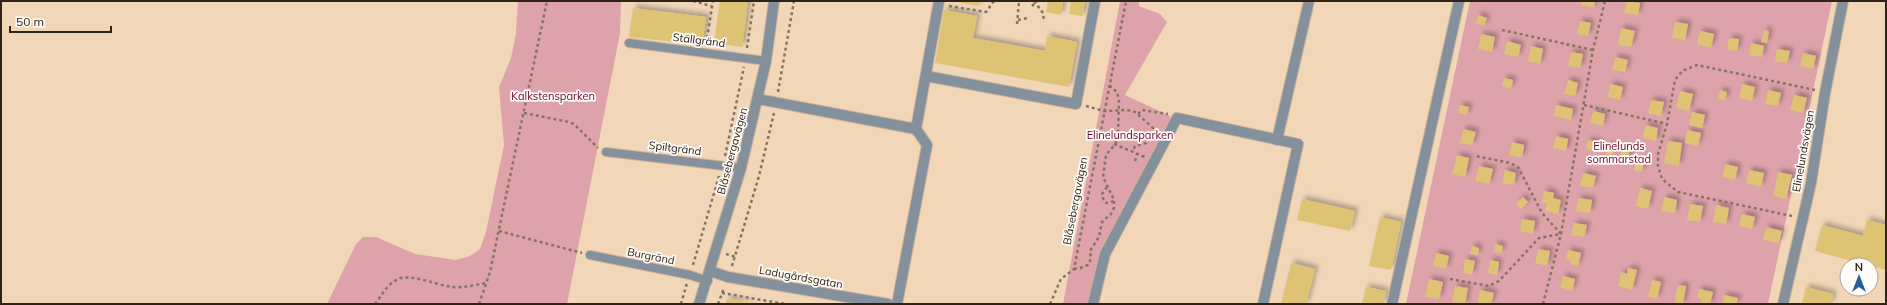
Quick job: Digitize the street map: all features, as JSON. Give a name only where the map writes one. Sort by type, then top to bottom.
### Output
[{"type":"street","name":"Blåsebergavägen","points":[[699,304],[709,276],[741,168],[766,60],[774,1]]},
{"type":"street","points":[[926,76],[1076,104],[1096,1]]},
{"type":"street","points":[[1277,140],[1309,1]]},
{"type":"street","points":[[1392,304],[1459,1]]},
{"type":"street","name":"Elinelundsvägen","points":[[1783,304],[1811,183],[1825,92],[1843,1]]},
{"type":"street","points":[[916,129],[939,2]]},
{"type":"street","name":"Ställgränd","points":[[629,42],[766,60]]},
{"type":"street","points":[[758,99],[916,129],[927,145],[898,304]]},
{"type":"street","points":[[1093,304],[1105,254],[1177,118],[1298,144],[1263,304]]},
{"type":"street","name":"Spiltgränd","points":[[606,152],[741,168]]},
{"type":"street","name":"Burgränd","points":[[590,255],[690,275],[709,276]]},
{"type":"street","name":"Ladugårdsgatan","points":[[709,276],[728,277],[888,304]]},
{"type":"path","points":[[479,304],[490,272],[547,1]]},
{"type":"path","points":[[693,1],[711,6]]},
{"type":"path","points":[[704,52],[713,1]]},
{"type":"path","points":[[681,304],[723,165],[746,57],[754,1]]},
{"type":"path","points":[[718,304],[728,277],[759,176],[776,102],[794,1]]},
{"type":"path","points":[[939,2],[986,12],[993,1]]},
{"type":"path","points":[[1017,24],[1019,1]]},
{"type":"path","points":[[1032,6],[1036,1],[1043,13],[1044,22]]},
{"type":"path","name":"Blåsebergavägen","points":[[1074,269],[1126,1]]},
{"type":"path","points":[[1543,304],[1561,234],[1594,50],[1605,1]]},
{"type":"path","points":[[1018,20],[1028,18]]},
{"type":"path","points":[[1502,30],[1594,50]]},
{"type":"path","points":[[1803,218],[1678,192],[1662,180],[1658,166],[1658,154],[1667,124],[1675,80],[1682,71],[1696,65],[1825,92]]},
{"type":"path","points":[[1050,304],[1061,279],[1074,269],[1088,265],[1091,259],[1091,247],[1098,237],[1102,222],[1111,214],[1114,208],[1114,201],[1103,177],[1106,155],[1118,136],[1119,110],[1117,92],[1109,85]]},
{"type":"path","points":[[1076,104],[1104,110],[1127,110],[1138,114],[1153,128],[1146,142],[1135,146],[1132,152]]},
{"type":"path","points":[[1584,105],[1667,124]]},
{"type":"path","points":[[1138,114],[1142,110],[1172,115],[1177,118]]},
{"type":"path","points":[[524,114],[574,124],[597,148],[606,152]]},
{"type":"path","points":[[1114,144],[1147,157]]},
{"type":"path","points":[[1135,161],[1137,154]]},
{"type":"path","points":[[1476,156],[1510,163],[1518,167],[1542,213],[1561,234]]},
{"type":"path","points":[[1107,187],[1102,194],[1104,202],[1107,203],[1114,201]]},
{"type":"path","points":[[499,231],[590,255]]},
{"type":"path","points":[[1450,279],[1489,286],[1499,281],[1539,238],[1561,234]]},
{"type":"path","points":[[375,304],[391,284],[400,278],[414,277],[431,283],[454,287],[486,283]]},
{"type":"path","points":[[722,293],[785,304]]},
{"type":"green space","name":"Kalkstensparken","points":[[518,1],[621,1],[620,33],[567,304],[327,304],[356,244],[363,237],[376,237],[415,254],[456,260],[470,256],[480,249],[486,232],[504,145],[499,87],[511,58],[516,33]]},
{"type":"green space","name":"Elinelundsparken","points":[[1120,1],[1139,1],[1139,6],[1160,14],[1167,22],[1125,95],[1170,116],[1174,129],[1125,208],[1091,304],[1063,304]]},
{"type":"green space","name":"Elinelunds sommarstad","points":[[1470,1],[1832,1],[1768,304],[1406,304]]},
{"type":"building","points":[[720,1],[748,1],[742,47],[714,43]]},
{"type":"building","points":[[960,1],[980,1],[979,6],[960,3]]},
{"type":"building","points":[[1048,1],[1063,1],[1061,15],[1046,12]]},
{"type":"building","points":[[1071,1],[1085,1],[1082,16],[1069,14]]},
{"type":"building","points":[[1582,1],[1595,1],[1594,8],[1581,5]]},
{"type":"building","points":[[1627,1],[1640,3],[1638,15],[1624,13]]},
{"type":"building","points":[[633,8],[706,17],[702,45],[629,37]]},
{"type":"building","points":[[944,10],[977,16],[973,38],[1045,51],[1047,36],[1077,42],[1069,87],[935,63]]},
{"type":"building","points":[[1478,15],[1487,18],[1484,26],[1476,23]]},
{"type":"building","points":[[1580,21],[1591,23],[1588,36],[1577,34]]},
{"type":"building","points":[[1675,22],[1688,24],[1685,40],[1672,38]]},
{"type":"building","points":[[1621,28],[1635,31],[1631,47],[1618,45]]},
{"type":"building","points":[[1764,30],[1769,31],[1767,43],[1761,42]]},
{"type":"building","points":[[1700,31],[1714,34],[1711,48],[1697,44]]},
{"type":"building","points":[[1481,34],[1495,37],[1492,52],[1478,49]]},
{"type":"building","points":[[1729,38],[1739,39],[1737,51],[1727,50]]},
{"type":"building","points":[[1507,41],[1521,45],[1518,57],[1504,54]]},
{"type":"building","points":[[1751,43],[1764,46],[1762,57],[1749,55]]},
{"type":"building","points":[[1531,46],[1543,49],[1540,64],[1528,61]]},
{"type":"building","points":[[1777,49],[1790,51],[1787,63],[1775,61]]},
{"type":"building","points":[[1571,52],[1583,54],[1580,68],[1568,66]]},
{"type":"building","points":[[1803,53],[1816,56],[1813,69],[1800,66]]},
{"type":"building","points":[[1615,57],[1628,60],[1625,72],[1612,70]]},
{"type":"building","points":[[1504,78],[1513,80],[1511,89],[1502,86]]},
{"type":"building","points":[[1568,80],[1578,83],[1575,96],[1564,94]]},
{"type":"building","points":[[1610,84],[1623,87],[1620,100],[1608,97]]},
{"type":"building","points":[[1742,84],[1755,87],[1752,101],[1739,98]]},
{"type":"building","points":[[1720,90],[1727,92],[1725,100],[1718,99]]},
{"type":"building","points":[[1768,90],[1781,93],[1778,106],[1765,104]]},
{"type":"building","points":[[1680,91],[1693,94],[1689,111],[1676,108]]},
{"type":"building","points":[[1794,95],[1807,98],[1803,113],[1790,110]]},
{"type":"building","points":[[1651,100],[1664,102],[1661,116],[1648,113]]},
{"type":"building","points":[[1460,105],[1469,107],[1467,115],[1458,113]]},
{"type":"building","points":[[1556,105],[1573,109],[1571,120],[1554,116]]},
{"type":"building","points":[[1593,111],[1605,114],[1603,126],[1590,123]]},
{"type":"building","points":[[1692,112],[1705,115],[1702,128],[1689,125]]},
{"type":"building","points":[[1645,125],[1658,128],[1656,141],[1643,138]]},
{"type":"building","points":[[1463,129],[1476,132],[1472,145],[1460,143]]},
{"type":"building","points":[[1687,130],[1701,133],[1698,146],[1685,143]]},
{"type":"building","points":[[1556,136],[1568,139],[1566,151],[1553,148]]},
{"type":"building","points":[[1588,140],[1601,143],[1599,152],[1586,149]]},
{"type":"building","points":[[1668,141],[1682,143],[1679,166],[1664,163]]},
{"type":"building","points":[[1512,142],[1524,145],[1522,158],[1509,155]]},
{"type":"building","points":[[1608,145],[1615,146],[1613,155],[1606,154]]},
{"type":"building","points":[[1622,148],[1630,150],[1627,161],[1620,159]]},
{"type":"building","points":[[1457,155],[1469,158],[1465,177],[1452,174]]},
{"type":"building","points":[[1636,161],[1644,162],[1642,172],[1634,170]]},
{"type":"building","points":[[1725,164],[1738,167],[1735,180],[1722,177]]},
{"type":"building","points":[[1479,166],[1493,169],[1489,184],[1475,181]]},
{"type":"building","points":[[1505,170],[1516,173],[1514,185],[1502,183]]},
{"type":"building","points":[[1749,170],[1764,173],[1761,187],[1746,183]]},
{"type":"building","points":[[1778,172],[1792,175],[1786,199],[1773,196]]},
{"type":"building","points":[[1583,173],[1596,176],[1593,188],[1580,186]]},
{"type":"building","points":[[1640,188],[1652,191],[1648,209],[1636,206]]},
{"type":"building","points":[[1544,191],[1554,193],[1553,198],[1561,200],[1558,214],[1545,211],[1547,204],[1542,202]]},
{"type":"building","points":[[1523,197],[1528,202],[1521,209],[1516,204]]},
{"type":"building","points":[[1664,197],[1677,200],[1675,213],[1661,211]]},
{"type":"building","points":[[1578,198],[1592,200],[1590,213],[1576,211]]},
{"type":"building","points":[[1302,199],[1355,211],[1350,231],[1297,220]]},
{"type":"building","points":[[1690,204],[1703,206],[1700,222],[1687,220]]},
{"type":"building","points":[[1716,205],[1729,208],[1726,224],[1713,222]]},
{"type":"building","points":[[1742,214],[1755,217],[1752,229],[1739,226]]},
{"type":"building","points":[[1380,217],[1401,222],[1391,270],[1369,266]]},
{"type":"building","points":[[1522,219],[1535,221],[1533,234],[1520,231]]},
{"type":"building","points":[[1867,220],[1886,225],[1886,270],[1879,268],[1879,257],[1839,257],[1815,251],[1822,225],[1863,236]]},
{"type":"building","points":[[1574,223],[1587,225],[1584,237],[1571,235]]},
{"type":"building","points":[[1766,227],[1782,231],[1779,243],[1763,240]]},
{"type":"building","points":[[1495,244],[1503,246],[1501,253],[1494,252]]},
{"type":"building","points":[[1472,246],[1479,248],[1478,255],[1470,254]]},
{"type":"building","points":[[1538,249],[1550,251],[1547,266],[1535,263]]},
{"type":"building","points":[[1568,250],[1581,253],[1578,266],[1570,264],[1571,260],[1566,259]]},
{"type":"building","points":[[1436,253],[1449,256],[1446,269],[1433,266]]},
{"type":"building","points":[[1465,259],[1475,261],[1472,275],[1463,273]]},
{"type":"building","points":[[1490,260],[1499,262],[1497,275],[1488,273]]},
{"type":"building","points":[[1291,263],[1315,269],[1306,304],[1281,304]]},
{"type":"building","points":[[1628,268],[1637,270],[1632,290],[1618,286],[1621,272],[1627,274]]},
{"type":"building","points":[[1563,276],[1575,279],[1572,291],[1560,287]]},
{"type":"building","points":[[1429,279],[1443,282],[1439,299],[1425,297]]},
{"type":"building","points":[[1652,280],[1661,282],[1657,299],[1648,297]]},
{"type":"building","points":[[1678,285],[1686,286],[1683,304],[1674,304]]},
{"type":"building","points":[[1455,286],[1468,288],[1465,304],[1452,302]]},
{"type":"building","points":[[1366,287],[1386,291],[1383,304],[1362,304]]},
{"type":"building","points":[[1806,287],[1833,294],[1831,304],[1802,304]]},
{"type":"building","points":[[1699,289],[1713,292],[1710,304],[1700,304],[1701,299],[1697,298]]},
{"type":"building","points":[[1480,290],[1494,293],[1491,304],[1477,304]]},
{"type":"building","points":[[1724,295],[1738,298],[1736,304],[1722,304]]},
{"type":"building","points":[[727,299],[751,303],[751,304],[725,304]]}]
